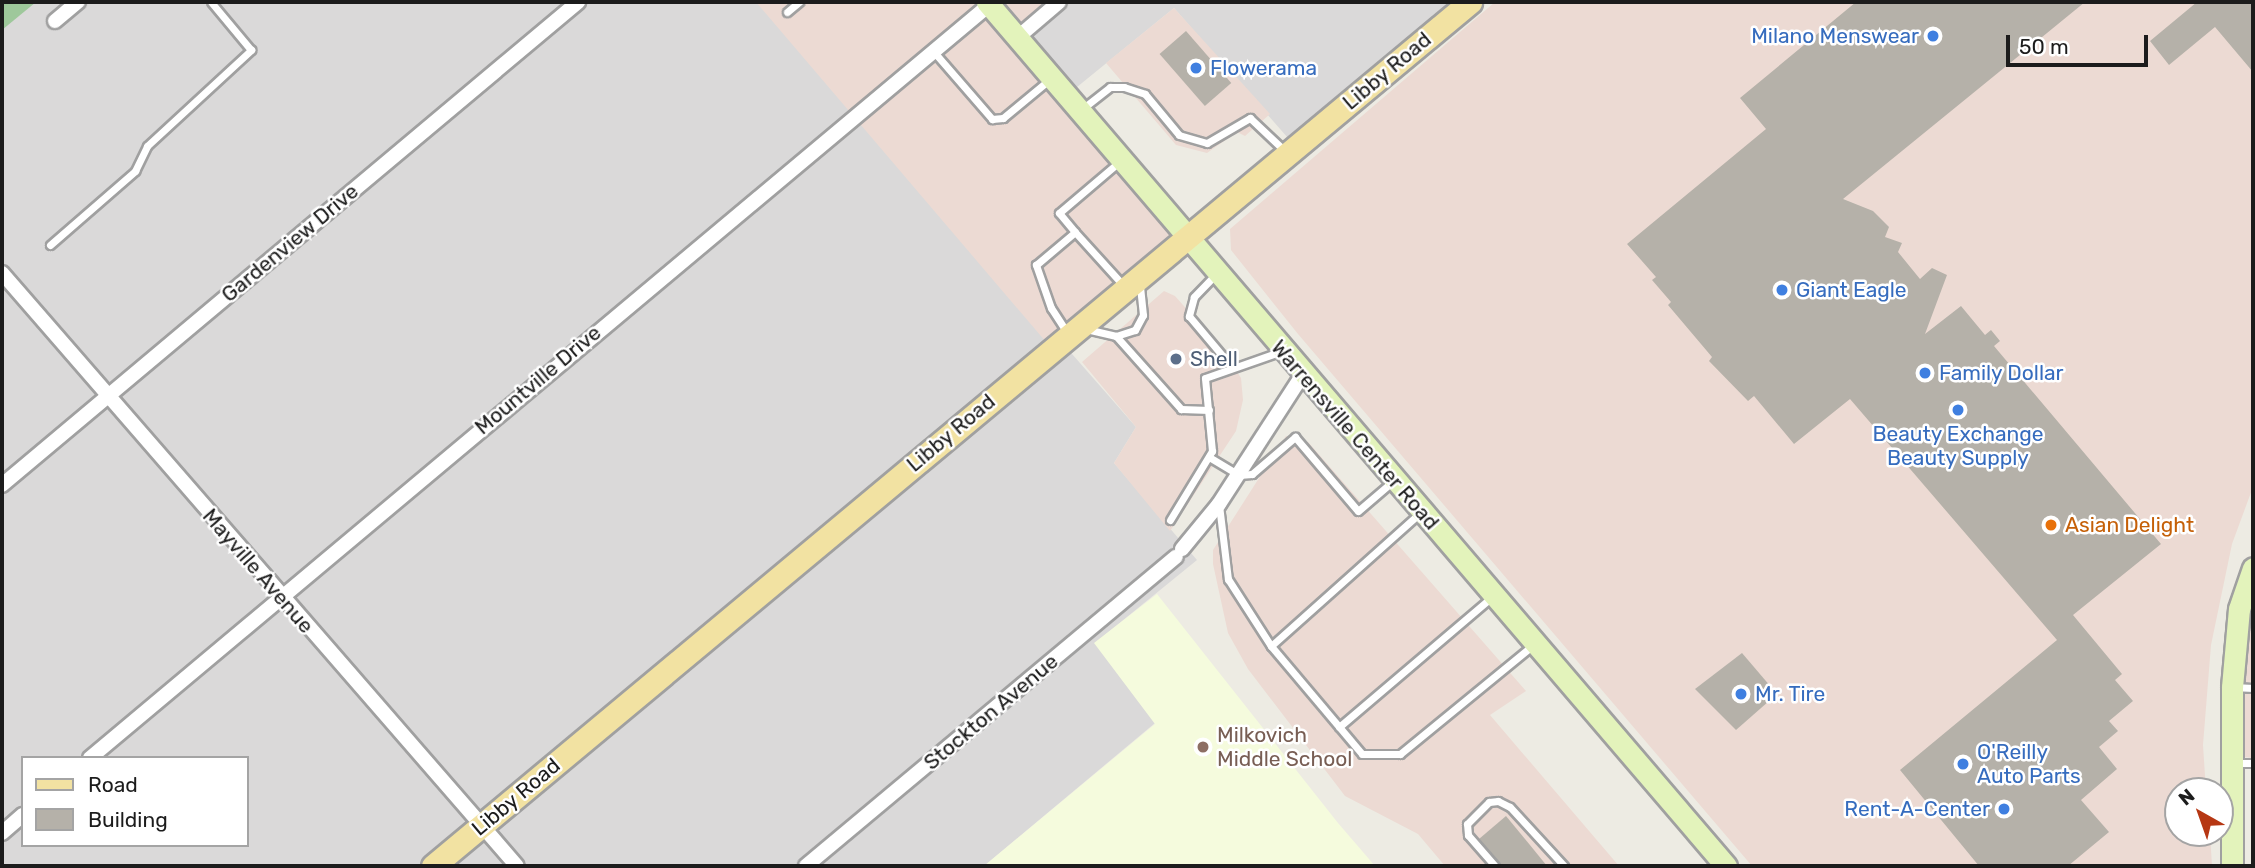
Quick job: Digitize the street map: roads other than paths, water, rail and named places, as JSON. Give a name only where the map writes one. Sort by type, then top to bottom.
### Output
[{"type":"main road","name":"Libby Road","points":[[433,866],[1470,2]]},
{"type":"main road","name":"Warrensville Center Road","points":[[988,3],[1185,238],[1726,866]]},
{"type":"main road","points":[[2232,866],[2230,763],[2243,688],[2248,602],[2253,568]]},
{"type":"street","points":[[55,22],[78,2]]},
{"type":"street","name":"Gardenview Drive","points":[[2,485],[578,2]]},
{"type":"street","points":[[1017,37],[1059,2]]},
{"type":"street","name":"Mountville Drive","points":[[92,756],[988,3]]},
{"type":"street","name":"Mayville Avenue","points":[[2,273],[279,597],[517,866]]},
{"type":"street","name":"Stockton Avenue","points":[[806,866],[1179,553],[1219,504],[1303,374]]},
{"type":"street","points":[[2,832],[21,817]]},
{"type":"lane","points":[[50,245],[135,171],[147,146],[251,50],[211,2]]},
{"type":"lane","points":[[787,12],[799,2]]},
{"type":"lane","points":[[933,51],[992,119],[1003,118],[1051,79]]},
{"type":"lane","points":[[1079,111],[1110,87],[1124,87],[1145,94],[1179,135],[1207,143],[1250,118],[1288,153]]},
{"type":"lane","points":[[1075,233],[1037,265],[1051,308],[1073,331],[1127,335],[1141,323],[1133,281],[1075,233],[1059,213],[1120,161]]},
{"type":"lane","points":[[1216,274],[1194,297],[1189,316],[1232,367]]},
{"type":"lane","points":[[1116,336],[1181,409],[1209,410]]},
{"type":"lane","points":[[1170,520],[1209,457],[1213,445],[1205,378],[1283,350]]},
{"type":"lane","points":[[1209,457],[1239,475],[1252,474],[1295,437],[1358,511],[1395,480]]},
{"type":"lane","points":[[1219,504],[1228,579],[1270,646],[1362,754],[1400,754],[1535,643]]},
{"type":"lane","points":[[1270,646],[1422,511]]},
{"type":"lane","points":[[1339,727],[1494,596]]},
{"type":"lane","points":[[2230,763],[2253,763]]},
{"type":"lane","points":[[1495,866],[1468,835],[1467,824],[1489,803],[1498,801],[1510,807],[1564,866]]},
{"type":"place","name":"Milano Menswear","points":[[1933,36]]},
{"type":"place","name":"Flowerama","points":[[1196,68]]},
{"type":"place","name":"Giant Eagle","points":[[1782,290]]},
{"type":"place","name":"Shell","points":[[1176,359]]},
{"type":"place","name":"Family Dollar","points":[[1925,373]]},
{"type":"place","name":"Beauty Exchange Beauty Supply","points":[[1958,410]]},
{"type":"place","name":"Asian Delight","points":[[2051,525]]},
{"type":"place","name":"Mr. Tire","points":[[1741,694]]},
{"type":"place","name":"Milkovich Middle School","points":[[1203,747]]},
{"type":"place","name":"O'Reilly Auto Parts","points":[[1963,764]]},
{"type":"place","name":"Rent-A-Center","points":[[2004,809]]}]
